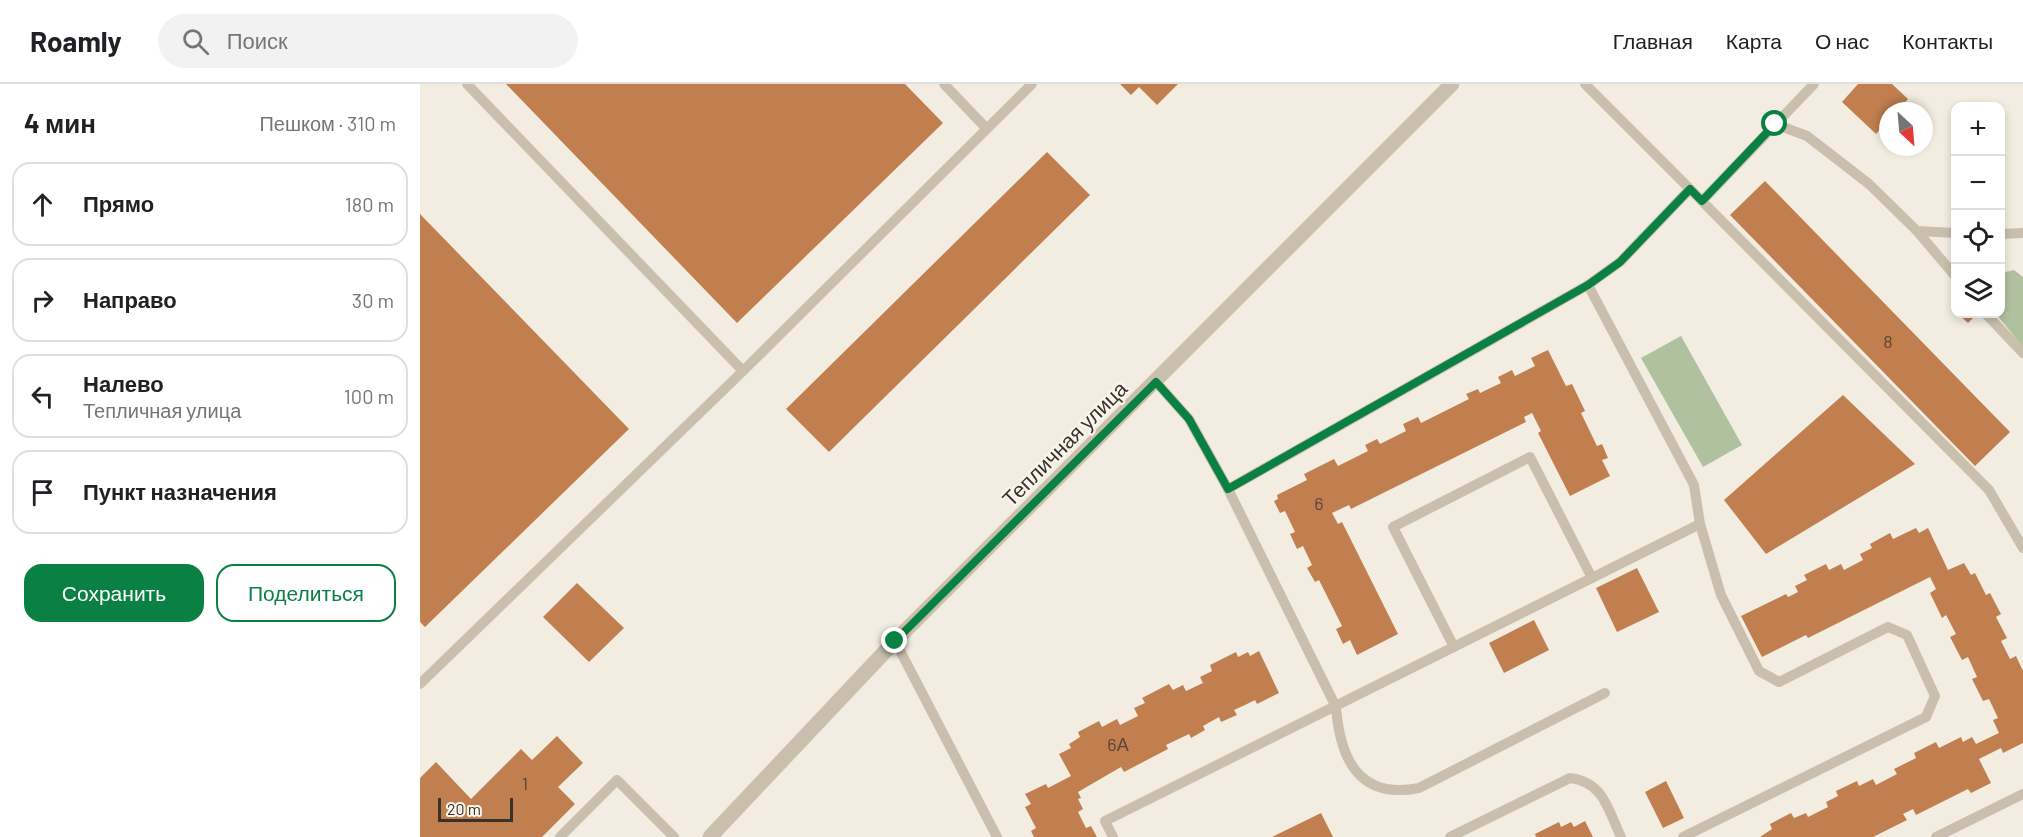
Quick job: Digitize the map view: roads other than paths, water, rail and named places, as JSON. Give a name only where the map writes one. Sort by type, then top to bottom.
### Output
[{"type":"street","name":"Тепличная улица","points":[[710,837],[895,641],[1452,84]]},
{"type":"lane","points":[[466,84],[743,371]]},
{"type":"lane","points":[[944,84],[986,128]]},
{"type":"lane","points":[[420,684],[743,371],[1032,84]]},
{"type":"lane","points":[[1586,84],[1989,490],[2023,548]]},
{"type":"lane","points":[[1702,201],[1814,84]]},
{"type":"lane","points":[[1775,124],[1807,135],[1869,184],[1917,231],[1951,271]]},
{"type":"lane","points":[[1228,489],[1588,285],[1620,262],[1690,189]]},
{"type":"lane","points":[[1917,231],[1951,233]]},
{"type":"lane","points":[[2005,234],[2023,233]]},
{"type":"lane","points":[[1588,285],[1694,485],[1700,524],[1721,595],[1759,671],[1779,682],[1888,627],[1907,635],[1935,696],[1926,717],[1683,837]]},
{"type":"lane","points":[[1990,318],[2023,353]]},
{"type":"lane","points":[[1156,382],[1189,419],[1228,489],[1336,707],[1338,731],[1345,754],[1362,779],[1397,793],[1419,789],[1605,693]]},
{"type":"lane","points":[[1454,647],[1393,527],[1530,457],[1592,578]]},
{"type":"lane","points":[[1113,837],[1105,821],[1700,524]]},
{"type":"lane","points":[[895,641],[997,837]]},
{"type":"lane","points":[[1450,837],[1570,778],[1586,780],[1598,789],[1622,837]]},
{"type":"lane","points":[[560,837],[617,780],[674,837]]},
{"type":"lane","points":[[1936,837],[2023,794]]}]
